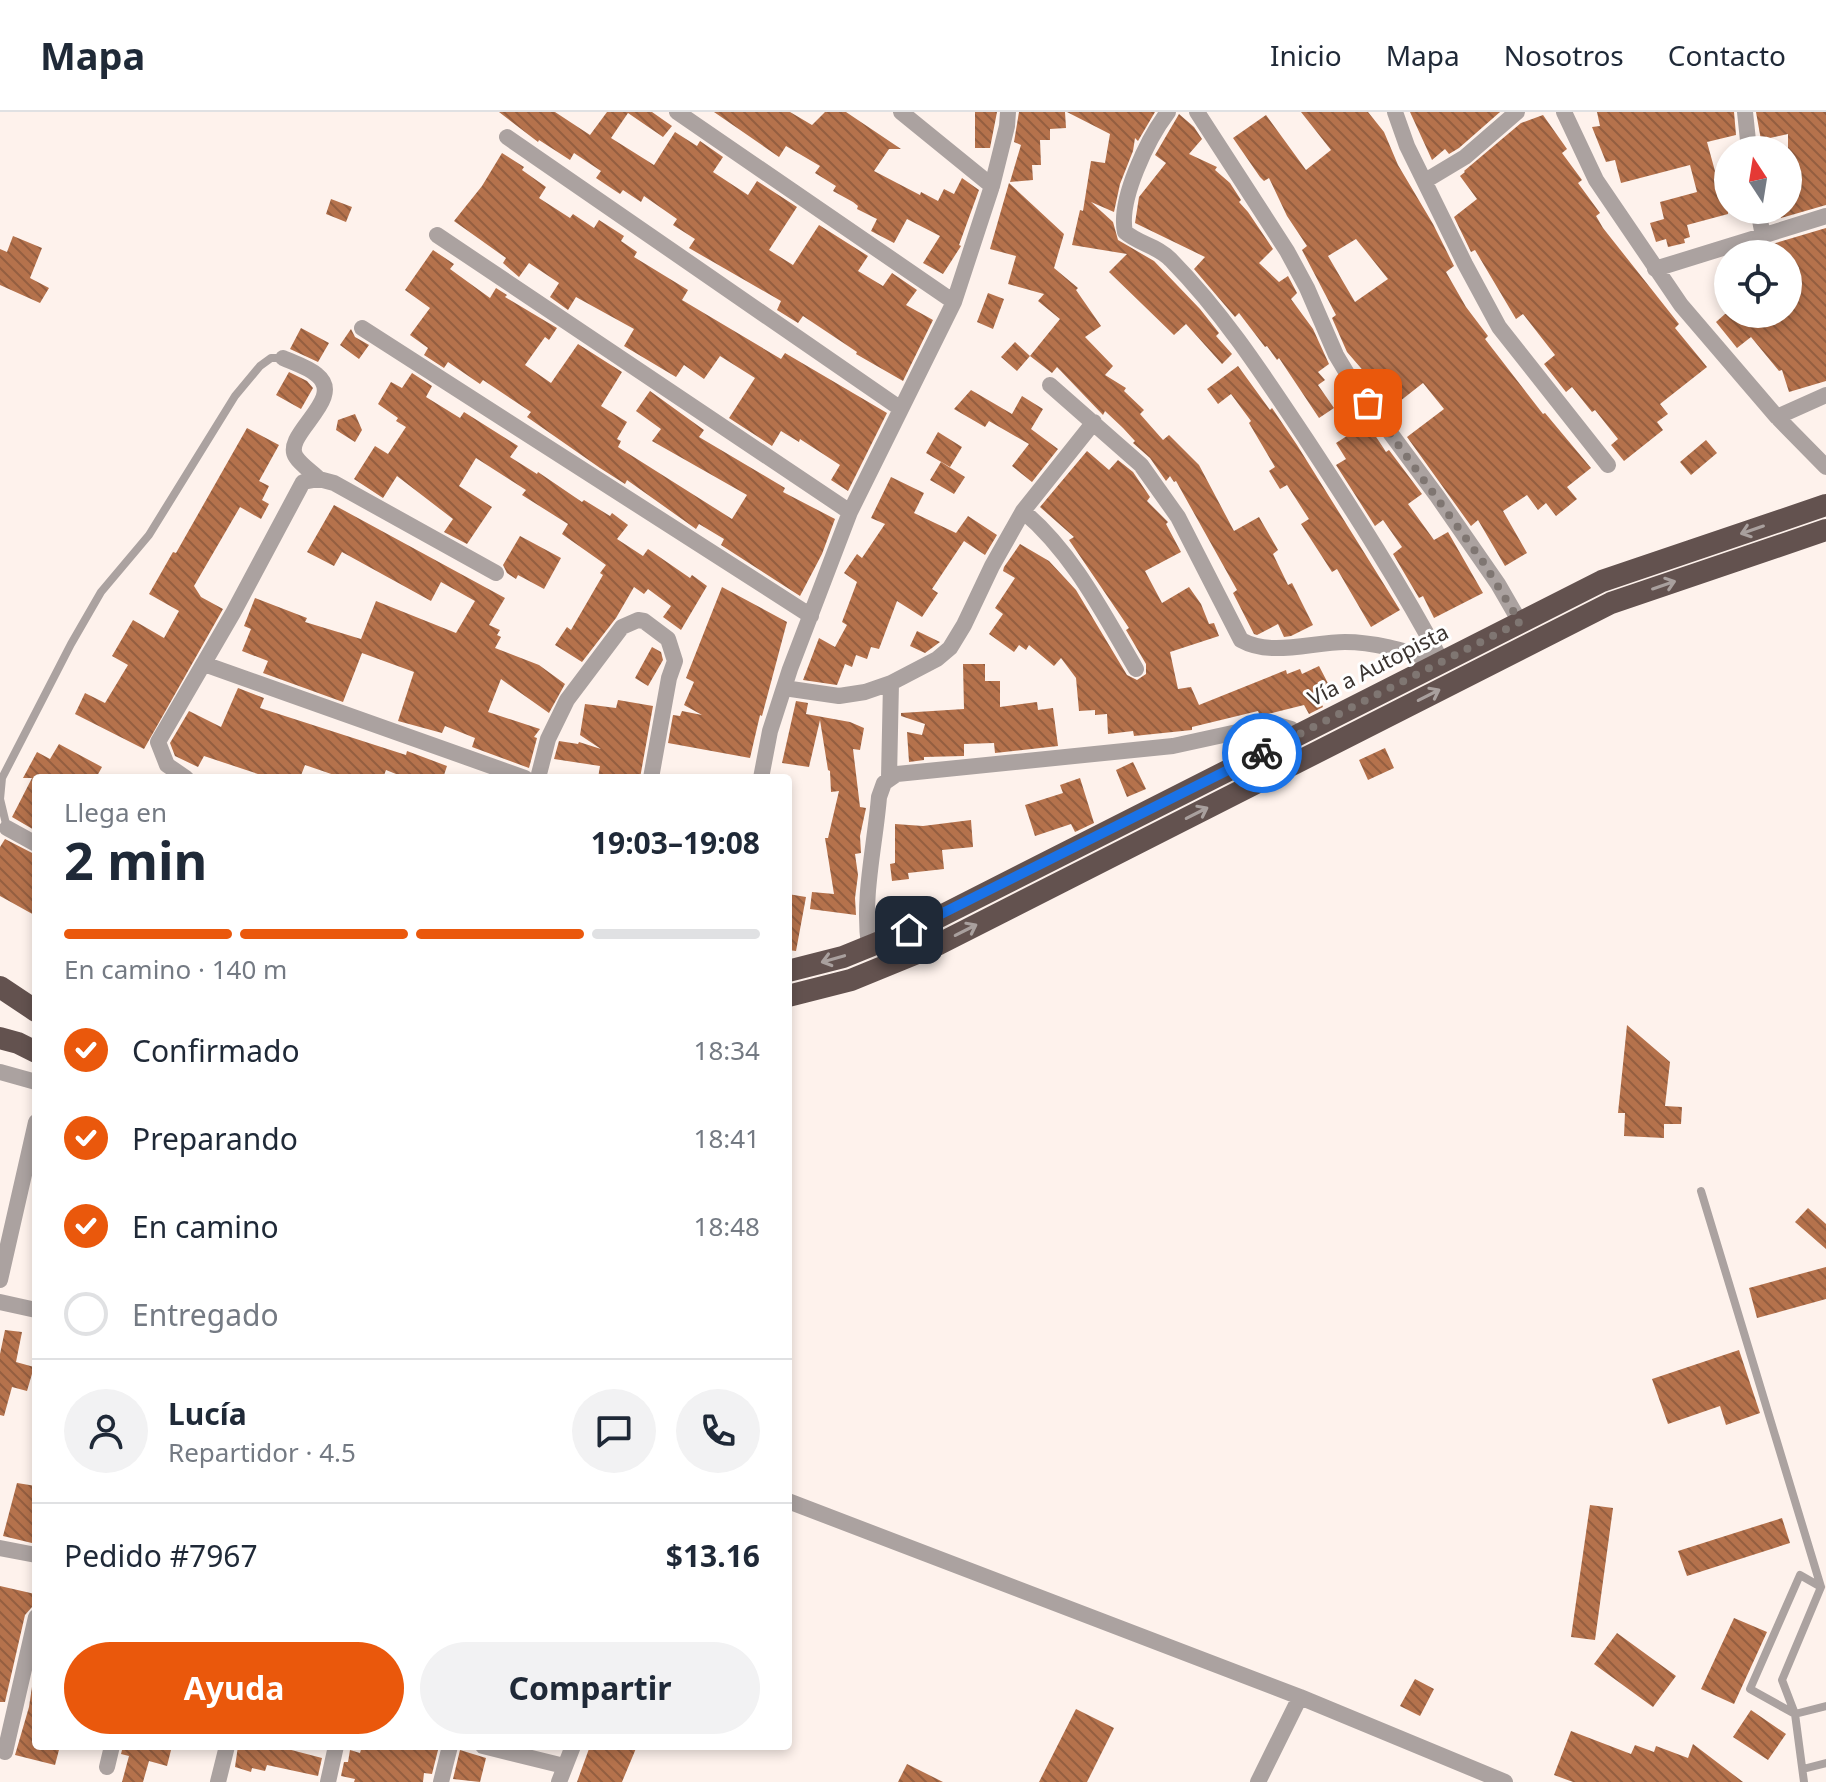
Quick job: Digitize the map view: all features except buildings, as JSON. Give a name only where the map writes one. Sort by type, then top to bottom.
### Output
[{"type":"highway","name":"Vía a Autopista","points":[[792,970],[843,957],[929,922],[1602,581],[1826,505]]},
{"type":"highway","points":[[792,995],[851,980],[939,944],[1611,603],[1826,530]]},
{"type":"street","points":[[677,112],[954,302]]},
{"type":"street","points":[[901,112],[992,186]]},
{"type":"street","points":[[762,774],[770,731],[784,688],[850,512],[954,302],[992,186],[1008,112]]},
{"type":"street","points":[[1168,112],[1157,127],[1137,169],[1124,213],[1125,232],[1170,259],[1232,329],[1348,502],[1442,662]]},
{"type":"street","points":[[1197,112],[1287,251],[1351,380],[1480,559],[1520,622]]},
{"type":"street","points":[[1395,112],[1407,146],[1499,327],[1533,374],[1608,465]]},
{"type":"street","points":[[1425,181],[1465,157],[1517,112]]},
{"type":"street","points":[[1564,112],[1596,180],[1681,305],[1777,417],[1826,467]]},
{"type":"street","points":[[1745,112],[1748,136]]},
{"type":"street","points":[[507,137],[901,409]]},
{"type":"street","points":[[1655,269],[1826,216]]},
{"type":"street","points":[[1761,224],[1763,236]]},
{"type":"street","points":[[437,235],[850,512]]},
{"type":"street","points":[[362,328],[811,616]]},
{"type":"street","points":[[283,358],[319,376],[325,385],[324,396],[296,440],[294,449],[296,457],[319,479]]},
{"type":"street","points":[[1050,385],[1141,465],[1178,517],[1241,640],[1253,647],[1346,642],[1376,645],[1442,662]]},
{"type":"street","points":[[1777,417],[1826,395]]},
{"type":"street","points":[[784,688],[839,696],[865,692],[891,683],[937,659],[950,648],[1023,511],[1094,422]]},
{"type":"street","points":[[180,774],[167,765],[158,742],[303,482],[319,479],[334,483],[496,573]]},
{"type":"street","points":[[1023,511],[1066,556],[1093,595],[1136,669]]},
{"type":"street","points":[[539,774],[548,739],[573,691],[622,627],[638,620],[668,639],[675,661],[669,678],[652,774]]},
{"type":"street","points":[[204,664],[514,774]]},
{"type":"street","points":[[889,778],[891,683]]},
{"type":"street","points":[[869,946],[867,900],[879,797],[884,783],[897,774],[1173,746],[1274,724],[1291,729],[1297,735]]},
{"type":"street","points":[[7,828],[32,842]]},
{"type":"street","points":[[0,1072],[32,1081]]},
{"type":"street","points":[[0,1280],[32,1140]]},
{"type":"street","points":[[0,1302],[32,1309]]},
{"type":"street","points":[[792,1503],[1300,1697],[1505,1782]]},
{"type":"street","points":[[0,1548],[32,1554]]},
{"type":"street","points":[[5,1752],[32,1634]]},
{"type":"street","points":[[1258,1782],[1300,1697]]},
{"type":"street","points":[[107,1767],[111,1750]]},
{"type":"street","points":[[218,1782],[226,1750]]},
{"type":"street","points":[[328,1782],[335,1750]]},
{"type":"street","points":[[441,1782],[449,1750]]},
{"type":"street","points":[[494,1750],[561,1774],[571,1750]]},
{"type":"lane","points":[[7,828],[0,799],[2,778],[101,592],[149,535],[235,396],[260,366],[271,358],[283,358]]},
{"type":"lane","points":[[1701,1191],[1821,1587],[1782,1680],[1795,1714],[1804,1782]]},
{"type":"lane","points":[[1821,1587],[1800,1575],[1750,1689],[1795,1714],[1826,1706]]},
{"type":"lane","points":[[1803,1769],[1826,1763]]},
{"type":"way so far","points":[[1262,753],[1520,622],[1483,562],[1368,403]]},
{"type":"route","points":[[909,930],[1262,753]]}]
